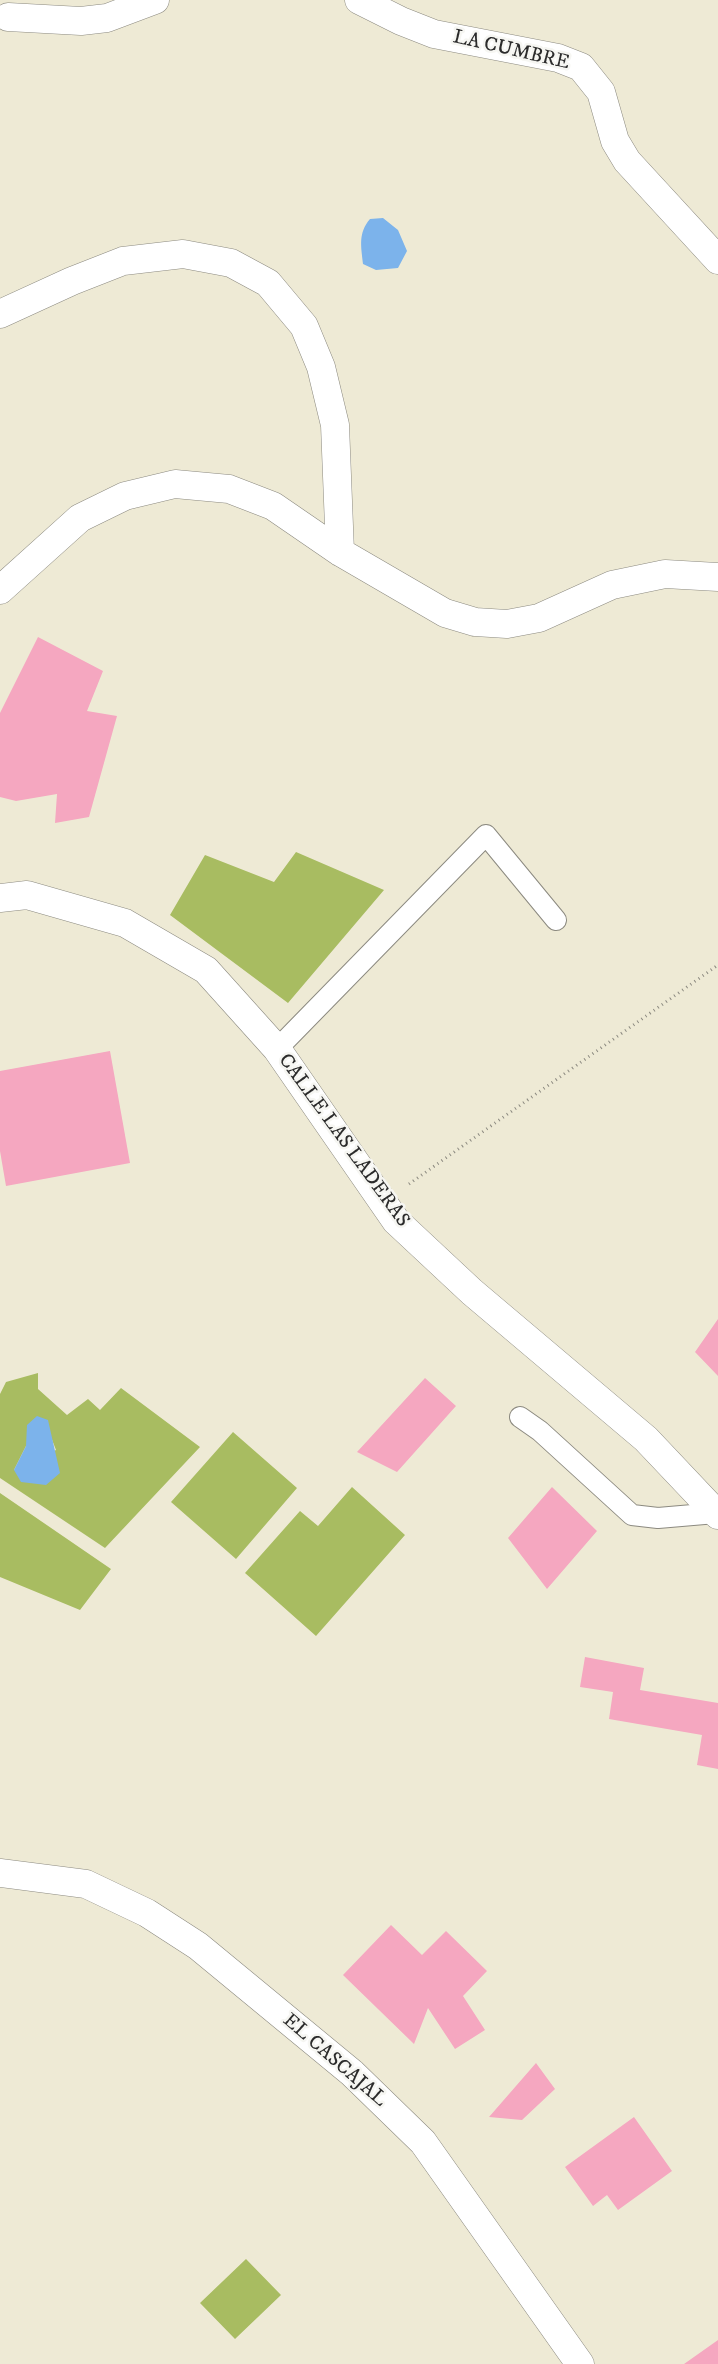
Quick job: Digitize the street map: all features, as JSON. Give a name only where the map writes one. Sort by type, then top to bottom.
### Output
[{"type":"street","points":[[8,17],[81,21],[107,18],[156,0]]},
{"type":"street","name":"LA CUMBRE","points":[[359,0],[401,21],[434,34],[558,58],[581,67],[601,92],[615,141],[627,161],[718,260]]},
{"type":"street","points":[[0,314],[72,281],[123,261],[183,254],[231,263],[268,283],[304,326],[321,367],[335,425],[340,552]]},
{"type":"street","points":[[0,590],[80,518],[125,496],[175,484],[229,489],[273,506],[340,552],[445,613],[475,622],[499,623],[539,618],[612,585],[665,574],[718,577]]},
{"type":"street","name":"CALLE LAS LADERAS","points":[[0,898],[28,896],[125,923],[206,970],[277,1049],[396,1221],[472,1292],[646,1439],[717,1514]]},
{"type":"street","name":"EL CASCAJAL","points":[[0,1873],[86,1884],[146,1913],[198,1946],[352,2073],[423,2142],[580,2364]]},
{"type":"lane","points":[[277,1049],[486,835],[556,920]]},
{"type":"lane","points":[[520,1417],[540,1431],[632,1515],[658,1518],[717,1514]]},
{"type":"path","points":[[383,1203],[718,965]]},
{"type":"green space","points":[[296,852],[384,890],[288,1003],[170,915],[205,855],[274,882]]},
{"type":"green space","points":[[38,1373],[38,1389],[67,1415],[88,1399],[100,1410],[121,1388],[200,1447],[105,1548],[0,1478],[0,1394],[6,1382]],"holes":[[[49,1432],[56,1450],[14,1470],[26,1446]]]},
{"type":"green space","points":[[233,1432],[297,1488],[236,1559],[171,1502]]},
{"type":"green space","points":[[352,1487],[405,1535],[316,1636],[245,1573],[300,1511],[318,1526]]},
{"type":"green space","points":[[0,1493],[111,1569],[80,1610],[0,1577]]},
{"type":"green space","points":[[246,2259],[281,2295],[235,2339],[200,2303]]},
{"type":"water","points":[[383,218],[398,230],[407,251],[398,268],[376,270],[363,264],[361,240],[366,224],[370,219]]},
{"type":"water","points":[[37,1416],[48,1420],[60,1473],[46,1485],[21,1482],[14,1470],[26,1446],[27,1425]]},
{"type":"building","points":[[38,637],[103,671],[87,711],[117,716],[89,817],[55,823],[57,794],[16,801],[0,797],[0,713]]},
{"type":"building","points":[[110,1051],[130,1163],[6,1186],[0,1151],[0,1071]]},
{"type":"building","points":[[718,1319],[718,1376],[695,1352]]},
{"type":"building","points":[[425,1378],[456,1406],[397,1472],[357,1452]]},
{"type":"building","points":[[552,1487],[597,1531],[547,1589],[508,1538]]},
{"type":"building","points":[[585,1657],[644,1668],[640,1690],[718,1703],[718,1769],[697,1765],[702,1735],[609,1719],[613,1692],[580,1687]]},
{"type":"building","points":[[391,1925],[422,1955],[446,1931],[487,1971],[463,1996],[485,2030],[455,2049],[428,2008],[414,2044],[343,1975]]},
{"type":"building","points":[[536,2063],[555,2089],[522,2120],[489,2117]]},
{"type":"building","points":[[634,2117],[672,2171],[618,2210],[607,2195],[593,2206],[565,2167]]},
{"type":"building","points":[[718,2340],[718,2364],[684,2364]]}]
